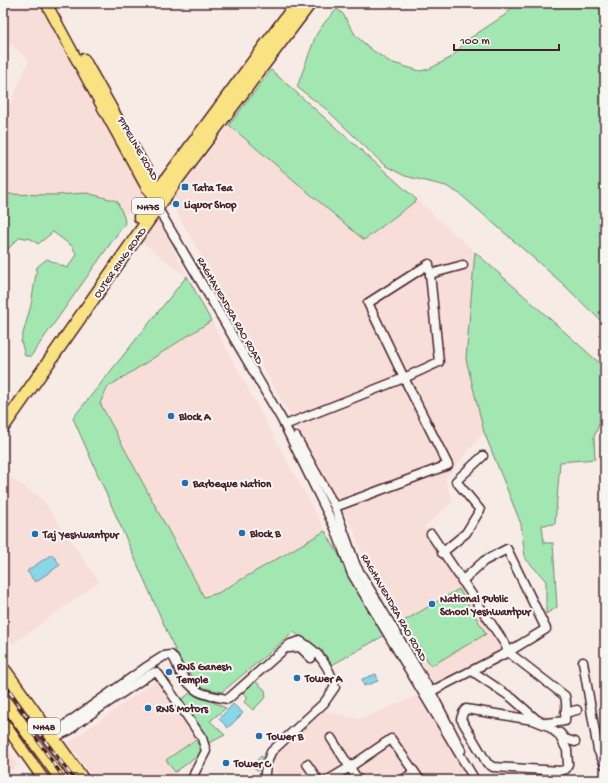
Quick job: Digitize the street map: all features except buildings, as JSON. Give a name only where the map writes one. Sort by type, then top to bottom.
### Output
[{"type":"highway","name":"OUTER RING ROAD","points":[[3,413],[297,3]]},
{"type":"highway","name":"OUTER RING ROAD","points":[[3,427],[156,201],[178,178],[310,3]]},
{"type":"highway","name":"NH48","points":[[5,671],[83,780]]},
{"type":"highway","name":"NH48","points":[[3,699],[62,780]]},
{"type":"main road","name":"PIPELINE ROAD","points":[[46,3],[138,164],[153,182],[156,201]]},
{"type":"main road","name":"PIPELINE ROAD","points":[[53,3],[138,164]]},
{"type":"main road","points":[[3,722],[44,780]]},
{"type":"street","name":"RAGHAVENDRA RAO ROAD","points":[[156,201],[285,426],[335,528],[352,574],[461,748],[462,759]]},
{"type":"street","points":[[285,426],[404,378],[440,362],[429,264],[368,302],[404,378],[448,465],[335,507]]},
{"type":"street","points":[[430,274],[462,265]]},
{"type":"street","name":"RAGHAVENDRA RAO ROAD","points":[[285,426],[293,431],[335,507],[356,566],[427,693],[472,779]]},
{"type":"street","points":[[442,553],[466,533],[480,510],[456,481],[483,456]]},
{"type":"street","points":[[431,534],[442,553],[505,644],[508,652],[565,696],[568,706],[565,713],[565,721],[546,723],[537,720],[512,698],[472,671]]},
{"type":"street","points":[[427,693],[508,652],[546,629],[507,549],[484,561],[462,581]]},
{"type":"street","points":[[53,739],[70,730],[147,671],[164,656],[171,655],[174,658],[179,670],[192,686],[201,694],[228,698],[290,644],[300,641],[308,646],[326,664],[335,687],[324,703],[272,752],[266,766],[264,780]]},
{"type":"street","points":[[283,650],[300,647],[311,658]]},
{"type":"street","points":[[583,662],[598,750],[605,765]]},
{"type":"street","points":[[147,671],[155,672],[159,675],[202,738],[206,751],[194,772],[192,780]]},
{"type":"street","points":[[466,709],[533,720],[548,726],[559,735],[567,750],[568,764],[566,769],[561,770],[498,768],[487,763],[476,743],[461,719],[466,709]]},
{"type":"street","points":[[565,713],[577,710]]},
{"type":"street","points":[[550,722],[565,739],[575,742]]},
{"type":"street","points":[[331,738],[358,780]]},
{"type":"street","points":[[328,780],[391,739],[420,780]]},
{"type":"street","points":[[461,748],[476,743]]},
{"type":"street","points":[[307,764],[318,780]]},
{"type":"street","points":[[402,780],[414,772]]},
{"type":"shaded area","points":[[3,3],[42,3],[147,200],[139,211],[132,207],[129,213],[3,206],[3,121],[29,61],[3,37]]},
{"type":"shaded area","points":[[229,125],[364,240],[417,200],[475,252],[466,359],[484,432],[445,479],[453,501],[424,527],[503,647],[435,687],[365,561],[353,529],[171,202]]},
{"type":"shaded area","points":[[158,220],[353,582],[222,692],[200,687],[129,547],[73,418],[186,276],[142,242]]},
{"type":"shaded area","name":"Taj Yeshwantpur","points":[[3,472],[42,499],[99,582],[13,644],[3,629]]},
{"type":"shaded area","name":"RNS Motors","points":[[158,679],[200,737],[167,760],[181,780],[95,780],[68,743]]},
{"type":"shaded area","points":[[605,689],[605,776],[601,767],[598,719]]},
{"type":"shaded area","points":[[419,695],[468,780],[276,780],[278,778],[271,758],[324,711],[360,719]]},
{"type":"shaded area","points":[[3,744],[18,765],[3,776]]},
{"type":"green space","points":[[516,3],[605,3],[605,325],[562,283],[460,194],[446,186],[405,176],[384,165],[326,109],[297,87],[316,35],[337,9],[343,14],[356,36],[372,50],[390,62],[420,71],[429,69],[452,57],[467,40],[505,15]]},
{"type":"green space","points":[[271,70],[417,200],[364,240],[229,125]]},
{"type":"green space","points":[[87,193],[117,201],[125,223],[31,356],[25,356],[21,341],[31,305],[37,267],[47,259],[67,268],[77,255],[72,246],[53,232],[38,244],[31,239],[20,237],[3,254],[3,194],[56,195]]},
{"type":"green space","points":[[475,252],[605,368],[605,409],[594,437],[595,459],[560,462],[555,524],[542,525],[544,543],[553,543],[557,607],[546,614],[546,581],[525,558],[521,524],[484,432],[466,359]]},
{"type":"green space","points":[[187,276],[211,321],[108,387],[100,403],[204,597],[218,593],[325,531],[385,635],[332,665],[322,650],[319,653],[294,632],[222,692],[200,687],[180,661],[73,418]]},
{"type":"green space","points":[[459,589],[486,634],[431,666],[404,621]]},
{"type":"green space","points":[[254,680],[265,690],[266,697],[253,710],[244,702],[248,697],[242,692]]},
{"type":"green space","points":[[191,692],[226,708],[210,721],[225,735],[209,743],[179,702]]},
{"type":"green space","points":[[195,740],[204,752],[175,772],[166,760]]},
{"type":"green space","points":[[261,756],[267,761],[258,771],[252,766]]},
{"type":"water","points":[[52,554],[60,565],[35,582],[27,571]]},
{"type":"water","points":[[376,674],[378,681],[364,686],[362,679]]},
{"type":"water","points":[[233,704],[243,713],[228,728],[219,719]]},
{"type":"railway","points":[[3,682],[29,720],[75,780]]},
{"type":"railway","points":[[32,732],[65,780]]},
{"type":"place","name":"Tata Tea","points":[[185,187]]},
{"type":"place","name":"Liquor Shop","points":[[176,204]]},
{"type":"place","name":"Block A","points":[[171,416]]},
{"type":"place","name":"Barbeque Nation","points":[[185,483]]},
{"type":"place","name":"Block B","points":[[242,533]]},
{"type":"place","name":"Taj Yeshwantpur","points":[[35,534]]},
{"type":"place","name":"National Public School Yeshwantpur","points":[[432,604]]},
{"type":"place","name":"RNS Ganesh Temple","points":[[169,672]]},
{"type":"place","name":"Tower A","points":[[297,678]]},
{"type":"place","name":"RNS Motors","points":[[148,708]]},
{"type":"place","name":"Tower B","points":[[259,736]]},
{"type":"place","name":"Tower C","points":[[226,763]]}]
